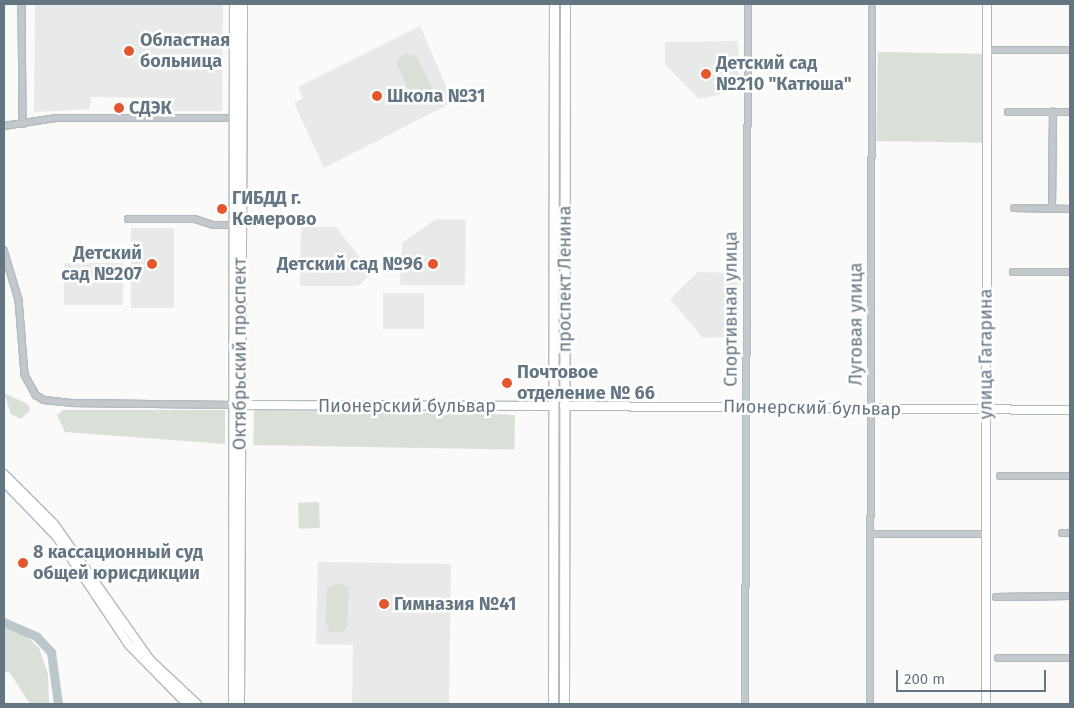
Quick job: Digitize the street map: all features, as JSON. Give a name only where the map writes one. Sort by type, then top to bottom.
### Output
[{"type":"main road","name":"Октябрьский проспект","points":[[232,704],[237,405],[238,118],[234,4]]},
{"type":"main road","name":"Октябрьский проспект","points":[[239,704],[234,225],[242,4]]},
{"type":"main road","name":"проспект Ленина","points":[[553,704],[554,4]]},
{"type":"main road","name":"проспект Ленина","points":[[564,704],[565,4]]},
{"type":"main road","points":[[554,103],[565,101]]},
{"type":"main road","name":"Пионерский бульвар","points":[[553,406],[564,406]]},
{"type":"street","points":[[22,4],[23,124]]},
{"type":"street","name":"Спортивная улица","points":[[745,704],[748,4]]},
{"type":"street","name":"Луговая улица","points":[[870,704],[872,4]]},
{"type":"street","name":"улица Гагарина","points":[[986,704],[987,4]]},
{"type":"street","points":[[994,50],[1070,50]]},
{"type":"street","points":[[1008,112],[1070,112]]},
{"type":"street","points":[[1052,208],[1053,112]]},
{"type":"street","points":[[4,126],[56,118],[238,118]]},
{"type":"street","points":[[1014,208],[1070,209]]},
{"type":"street","points":[[128,219],[195,219],[213,225],[234,225]]},
{"type":"street","name":"Пионерский бульвар","points":[[4,250],[19,300],[25,375],[29,386],[44,400],[237,405],[553,406]]},
{"type":"street","points":[[1013,272],[1070,272]]},
{"type":"street","name":"Пионерский бульвар","points":[[564,406],[1070,410]]},
{"type":"street","points":[[4,474],[54,524],[150,660],[197,704]]},
{"type":"street","points":[[1000,476],[1070,476]]},
{"type":"street","points":[[4,482],[57,537],[134,652],[187,704]]},
{"type":"street","points":[[1062,533],[1070,533]]},
{"type":"street","points":[[870,534],[979,534]]},
{"type":"street","points":[[996,597],[1070,596]]},
{"type":"street","points":[[998,658],[1070,658]]},
{"type":"shaded area","name":"Областная больница","points":[[35,4],[223,4],[222,111],[163,111],[162,98],[91,97],[90,109],[34,112]]},
{"type":"shaded area","name":"Школа №31","points":[[420,26],[453,102],[324,168],[294,103],[303,98],[298,87]]},
{"type":"shaded area","name":"Детский сад №210 \"Катюша\"","points":[[738,41],[739,83],[723,83],[719,95],[699,99],[665,64],[665,42]]},
{"type":"shaded area","points":[[878,52],[986,54],[984,143],[876,141]]},
{"type":"shaded area","points":[[405,54],[416,56],[434,92],[428,103],[413,102],[396,61]]},
{"type":"shaded area","name":"Детский сад №96","points":[[436,219],[466,220],[465,285],[400,285],[402,243]]},
{"type":"shaded area","points":[[301,227],[336,227],[372,273],[358,286],[300,286]]},
{"type":"shaded area","name":"Детский сад №207","points":[[131,228],[174,228],[174,308],[131,308]]},
{"type":"shaded area","points":[[64,263],[123,263],[123,305],[64,305]]},
{"type":"shaded area","points":[[698,272],[739,273],[739,336],[703,338],[670,299]]},
{"type":"shaded area","points":[[383,293],[424,293],[424,329],[383,329]]},
{"type":"shaded area","points":[[4,393],[28,404],[30,410],[21,419],[11,414]]},
{"type":"shaded area","points":[[63,410],[225,410],[225,444],[65,432],[57,415]]},
{"type":"shaded area","points":[[254,410],[515,415],[514,450],[253,445]]},
{"type":"shaded area","points":[[319,502],[320,528],[299,529],[298,503]]},
{"type":"shaded area","name":"Гимназия №41","points":[[318,562],[451,564],[449,704],[352,704],[353,645],[316,644]]},
{"type":"shaded area","points":[[337,583],[349,587],[347,629],[337,633],[329,631],[326,623],[327,588]]},
{"type":"shaded area","points":[[4,625],[24,634],[39,648],[48,674],[49,704],[30,704],[10,673],[4,671]]},
{"type":"waterway","points":[[4,622],[37,637],[51,652],[58,704]]},
{"type":"place","name":"Областная больница","points":[[129,51]]},
{"type":"place","name":"Детский сад №210 \"Катюша\"","points":[[706,74]]},
{"type":"place","name":"Школа №31","points":[[377,96]]},
{"type":"place","name":"СДЭК","points":[[119,108]]},
{"type":"place","name":"ГИБДД г. Кемерово","points":[[222,209]]},
{"type":"place","name":"Детский сад №207","points":[[152,264]]},
{"type":"place","name":"Детский сад №96","points":[[433,264]]},
{"type":"place","name":"Почтовое отделение № 66","points":[[507,383]]},
{"type":"place","name":"8 кассационный суд общей юрисдикции","points":[[23,563]]},
{"type":"place","name":"Гимназия №41","points":[[384,604]]}]
